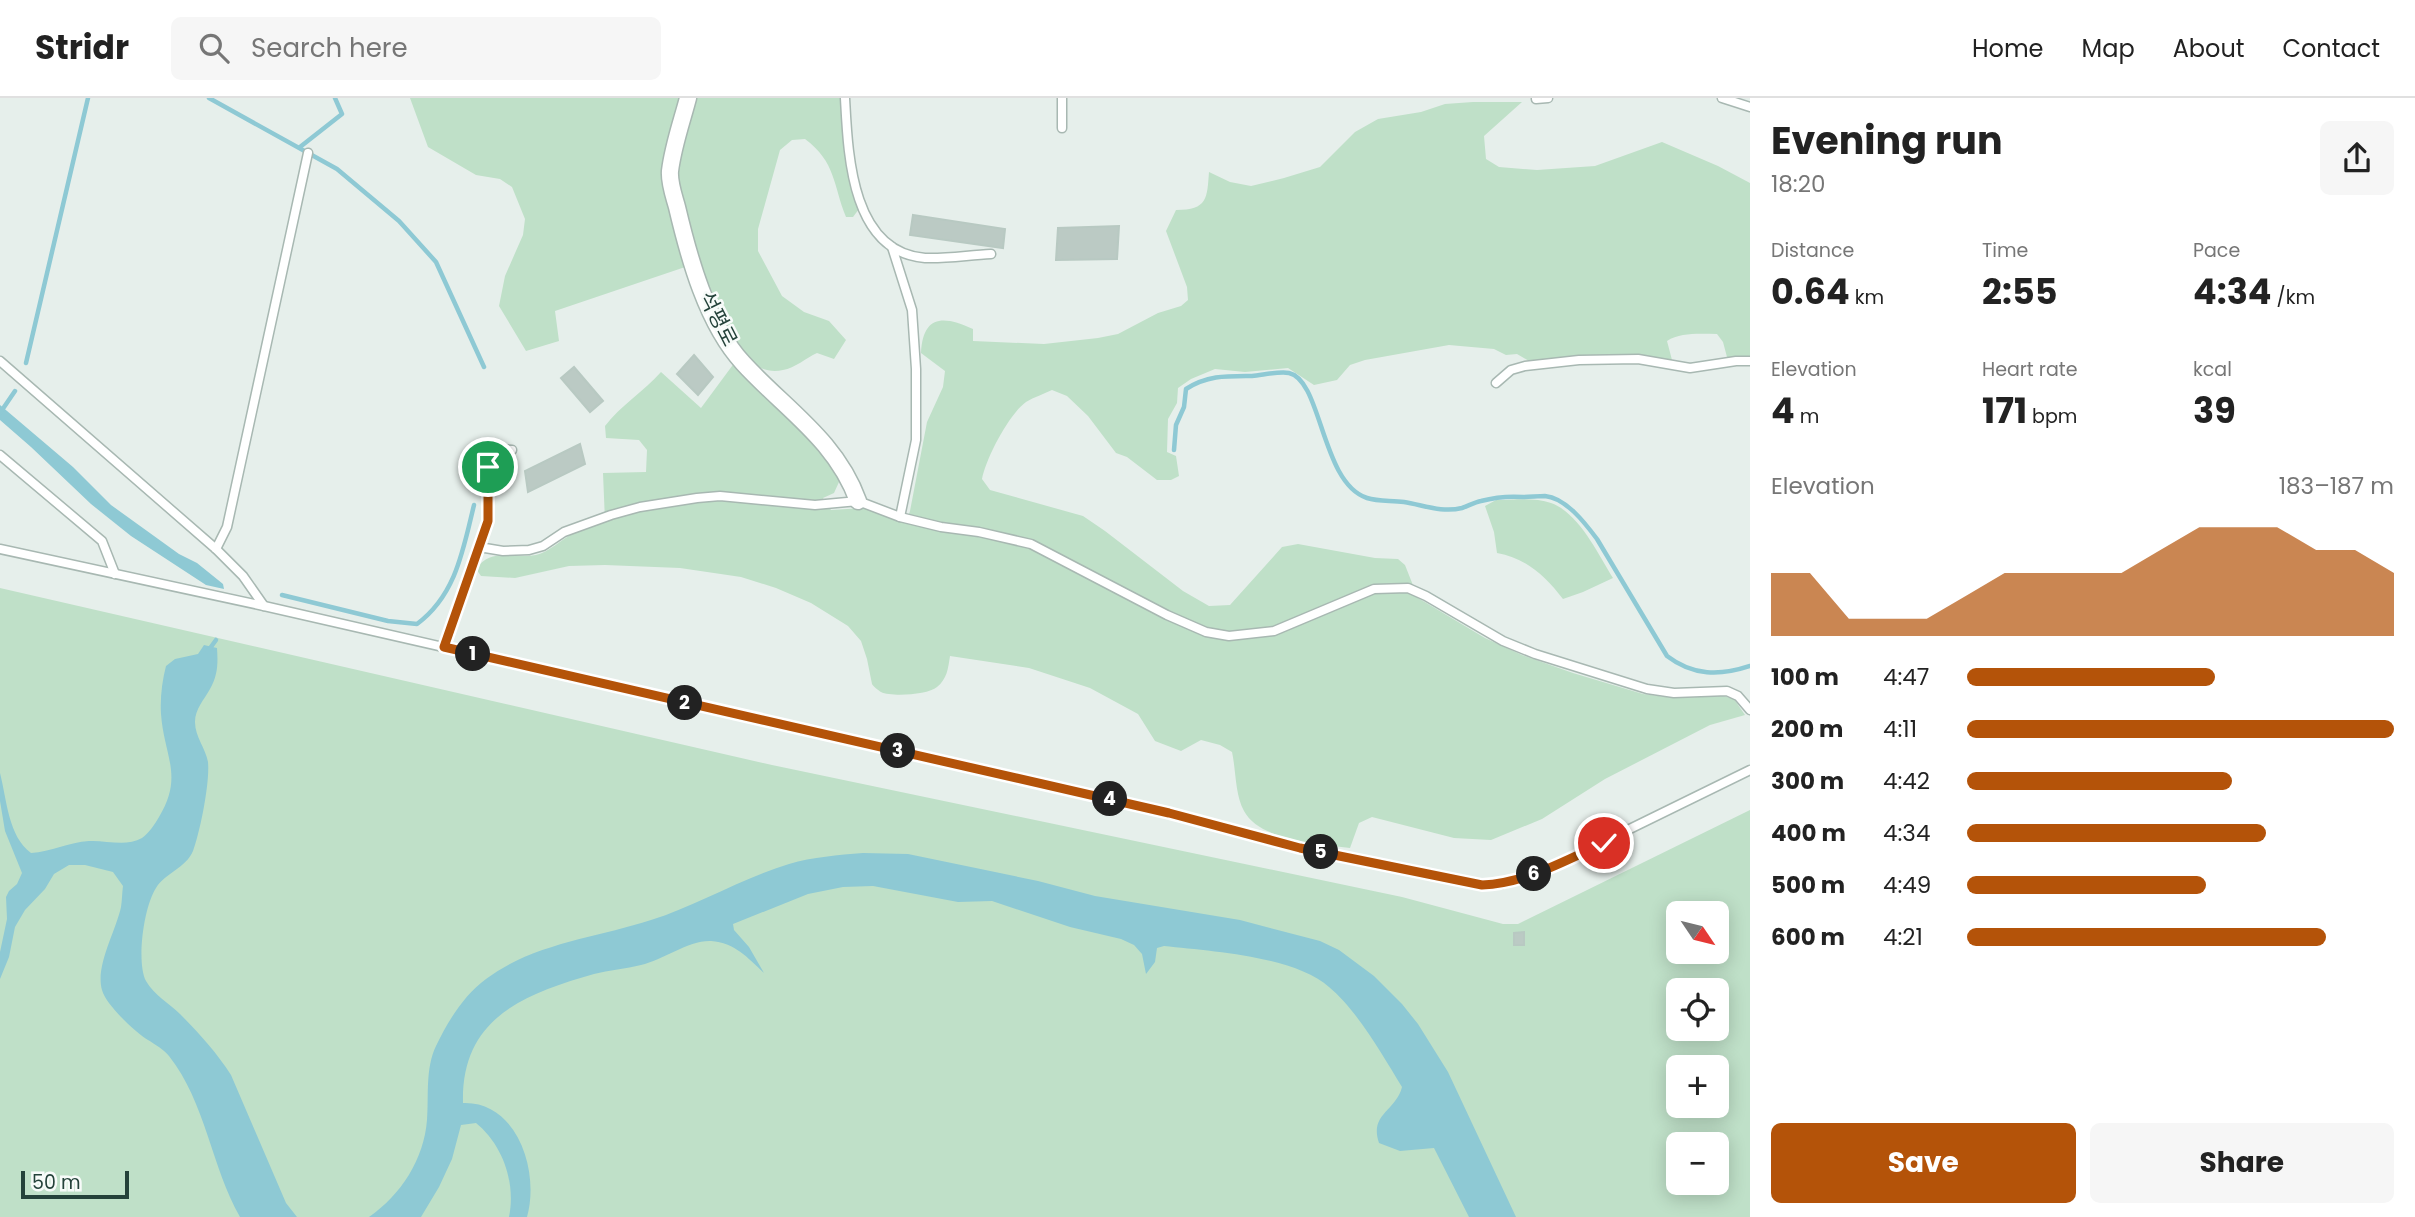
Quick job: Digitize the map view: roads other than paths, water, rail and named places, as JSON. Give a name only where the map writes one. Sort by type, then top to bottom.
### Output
[{"type":"street","name":"석평로","points":[[688,98],[670,173],[684,239],[703,291],[730,347],[742,363],[825,443],[840,462],[858,501]]},
{"type":"lane","points":[[845,98],[848,145],[860,203],[871,225],[892,247],[909,254],[926,258],[990,254]]},
{"type":"lane","points":[[1062,98],[1062,128]]},
{"type":"lane","points":[[1536,99],[1548,98]]},
{"type":"lane","points":[[1722,98],[1750,107]]},
{"type":"lane","points":[[216,549],[227,527],[308,153]]},
{"type":"lane","points":[[892,247],[912,310],[916,369],[916,440],[900,517]]},
{"type":"lane","points":[[1496,383],[1511,370],[1525,366],[1579,360],[1638,359],[1690,368],[1750,361]]},
{"type":"lane","points":[[0,361],[216,549],[243,576],[264,606]]},
{"type":"lane","points":[[444,647],[489,511],[486,488],[492,455],[500,449],[512,450]]},
{"type":"lane","points":[[0,455],[102,541],[115,573]]},
{"type":"lane","points":[[479,547],[503,551],[529,550],[543,546],[564,532],[601,518],[640,507],[697,498],[720,496],[814,505],[858,501],[900,517],[1031,544],[1167,615],[1206,632],[1229,636],[1274,631],[1374,589],[1408,588],[1494,636],[1535,654],[1647,690],[1674,693],[1727,691],[1738,696],[1750,710]]},
{"type":"lane","points":[[0,549],[264,606],[1169,813],[1300,848],[1482,885],[1502,884],[1546,870],[1750,771]]},
{"type":"water","points":[[0,405],[73,467],[111,505],[179,554],[197,563],[223,584],[224,589],[206,585],[131,536],[91,504],[0,420]]},
{"type":"water","points":[[204,645],[217,648],[217,669],[215,679],[195,717],[195,727],[208,762],[204,807],[190,857],[160,883],[152,896],[143,934],[143,972],[153,991],[194,1028],[231,1075],[286,1203],[297,1217],[240,1217],[222,1177],[192,1094],[181,1074],[167,1054],[129,1025],[105,996],[101,970],[121,907],[123,886],[113,872],[85,865],[69,865],[54,874],[15,927],[9,957],[0,979],[0,952],[7,919],[6,897],[22,873],[5,831],[0,801],[0,773],[13,827],[23,846],[31,853],[82,842],[123,843],[142,838],[159,817],[170,790],[170,766],[161,708],[166,666],[175,659],[198,654]]},
{"type":"water","points":[[863,853],[908,854],[1038,881],[1095,896],[1240,920],[1320,941],[1339,950],[1374,976],[1418,1024],[1448,1072],[1516,1217],[1469,1217],[1434,1148],[1400,1151],[1379,1143],[1377,1133],[1380,1119],[1402,1087],[1350,1008],[1329,987],[1314,977],[1295,968],[1251,957],[1164,946],[1157,948],[1155,962],[1146,974],[1142,954],[1134,945],[1121,939],[1070,927],[992,901],[958,902],[873,886],[843,887],[808,894],[733,924],[734,930],[749,947],[764,973],[734,948],[711,941],[685,947],[649,962],[568,982],[521,1001],[485,1030],[473,1050],[465,1074],[463,1103],[482,1105],[498,1114],[520,1142],[527,1160],[530,1180],[527,1217],[509,1217],[511,1191],[505,1166],[494,1142],[476,1123],[461,1125],[452,1159],[421,1217],[369,1217],[401,1187],[416,1162],[425,1134],[429,1073],[433,1055],[457,1009],[486,979],[524,957],[545,949],[651,920],[789,864]]},
{"type":"waterway","points":[[26,363],[88,98]]},
{"type":"waterway","points":[[209,98],[337,169],[399,221],[436,262],[484,367]]},
{"type":"waterway","points":[[300,147],[342,114],[335,98]]},
{"type":"waterway","points":[[1174,450],[1176,425],[1184,407],[1186,389],[1218,377],[1289,373],[1300,380],[1309,393],[1331,454],[1352,489],[1367,498],[1447,510],[1502,497],[1545,496],[1560,501],[1574,512],[1597,539],[1667,656],[1697,671],[1717,673],[1750,666]]},
{"type":"waterway","points":[[0,413],[15,391]]},
{"type":"waterway","points":[[282,595],[388,621],[417,624],[441,600],[449,585],[461,555],[474,505]]},
{"type":"waterway","points":[[208,651],[216,640]]}]
